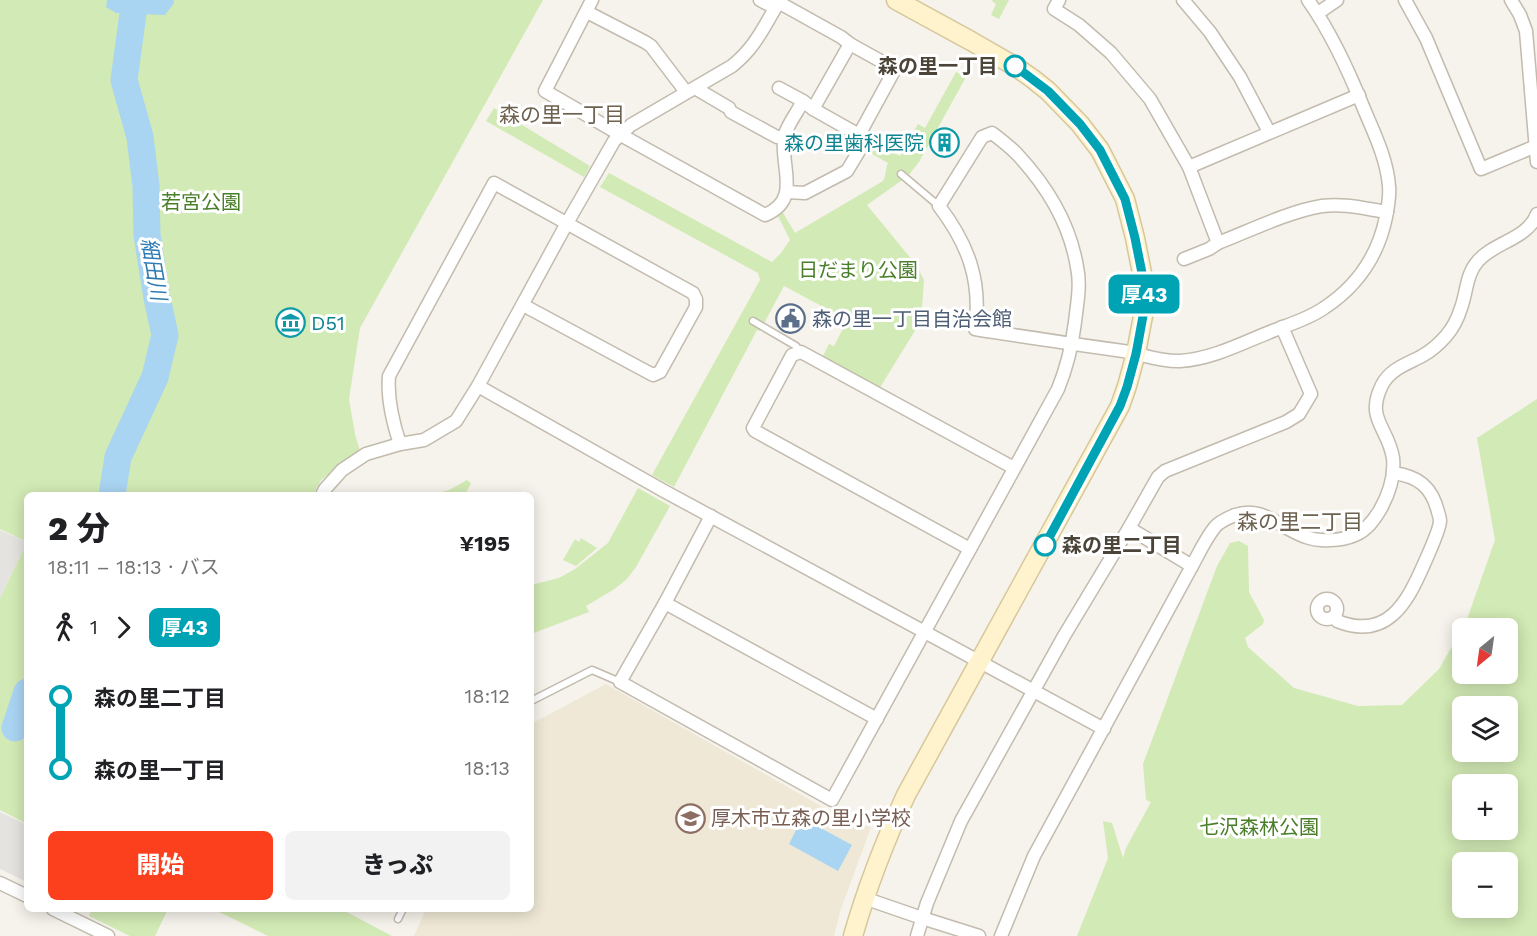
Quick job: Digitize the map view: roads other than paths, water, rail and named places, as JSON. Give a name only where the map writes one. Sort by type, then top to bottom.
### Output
[{"type":"street","points":[[760,0],[778,4],[897,70],[859,135]]},
{"type":"street","points":[[853,936],[884,843],[906,795],[1120,406],[1136,354],[1143,316],[1142,273],[1125,199],[1100,150],[1080,124],[1033,79],[896,0]]},
{"type":"street","points":[[1059,0],[1054,9],[1079,25],[1112,53],[1150,99],[1189,167],[1218,243]]},
{"type":"street","points":[[1183,0],[1210,32],[1240,77],[1269,132]]},
{"type":"street","points":[[711,516],[620,682],[832,800],[1058,389],[1072,344],[1078,297],[1078,268],[1070,239],[1043,184],[1016,152],[992,133],[982,137],[939,206],[962,238],[969,258],[977,302],[975,329],[1072,344],[1136,354],[1164,361],[1204,358],[1322,310],[1342,295],[1363,273],[1383,230],[1389,187],[1385,161],[1359,95],[1318,13],[1308,0]]},
{"type":"street","points":[[1318,13],[1337,0]]},
{"type":"street","points":[[1405,0],[1426,38],[1481,169],[1536,146]]},
{"type":"street","points":[[1512,0],[1526,31],[1537,162]]},
{"type":"street","points":[[324,492],[342,470],[366,454],[424,440],[456,421],[478,386],[614,141],[631,125],[732,66],[746,55],[778,4]]},
{"type":"street","points":[[783,137],[777,137],[731,112],[729,108],[690,90],[651,46],[589,6],[545,91],[765,214],[776,210],[787,192],[783,137],[850,44]]},
{"type":"street","points":[[779,88],[859,135],[865,141],[847,171],[805,193],[787,192]]},
{"type":"street","points":[[1189,167],[1359,95]]},
{"type":"street","points":[[400,444],[394,428],[388,389],[389,376],[494,183],[693,293],[696,299],[696,307],[680,338],[660,372],[652,375],[523,305]]},
{"type":"street","points":[[1184,259],[1302,210],[1324,206],[1348,206],[1387,212]]},
{"type":"street","points":[[1001,936],[1034,856],[1215,526],[1238,514],[1264,515],[1298,534],[1329,541],[1355,535],[1373,522],[1389,494],[1393,473],[1392,456],[1377,418],[1375,406],[1377,395],[1384,381],[1392,372],[1423,356],[1446,336],[1461,309],[1469,274],[1477,262],[1528,228],[1537,214]]},
{"type":"street","points":[[917,936],[961,820],[1064,636],[1158,477],[1164,471],[1286,422],[1299,414],[1311,394],[1282,327]]},
{"type":"street","points":[[970,549],[753,428],[792,355],[801,352],[1014,468]]},
{"type":"street","points":[[478,386],[711,516],[1104,729]]},
{"type":"street","points":[[1321,594],[1336,605],[1337,621],[1349,626],[1362,626],[1378,624],[1399,610],[1413,590],[1440,521],[1436,501],[1422,482],[1393,473]]},
{"type":"street","points":[[1129,528],[1192,566]]},
{"type":"street","points":[[665,603],[877,719]]},
{"type":"street","points":[[0,883],[24,895]]},
{"type":"street","points":[[864,898],[979,936]]},
{"type":"street","points":[[59,912],[108,936]]},
{"type":"lane","points":[[901,174],[939,206]]},
{"type":"lane","points":[[753,321],[796,346],[801,352]]},
{"type":"lane","points":[[534,699],[592,670],[620,682]]},
{"type":"lane","points":[[398,919],[402,912]]},
{"type":"water","points":[[107,0],[174,0],[174,3],[165,15],[116,13],[106,7]]},
{"type":"water","points":[[802,818],[852,845],[838,871],[789,844]]},
{"type":"waterway","name":"細田川","points":[[112,492],[118,457],[155,377],[165,335],[147,235],[146,186],[140,137],[124,80],[136,0]]},
{"type":"waterway","name":"細田川","points":[[15,728],[24,701]]},
{"type":"place","name":"森の里一丁目","points":[[1015,66]]},
{"type":"place","name":"森の里歯科医院","points":[[945,143]]},
{"type":"place","name":"森の里一丁目自治会館","points":[[791,319]]},
{"type":"place","name":"D51","points":[[290,323]]},
{"type":"place","name":"森の里二丁目","points":[[1045,545]]},
{"type":"place","name":"厚木市立森の里小学校","points":[[690,818]]},
{"type":"district","name":"森の里一丁目","points":[[562,114]]},
{"type":"district","name":"森の里二丁目","points":[[1300,521]]},
{"type":"park label","name":"若宮公園","points":[[201,202]]},
{"type":"park label","name":"日だまり公園","points":[[858,270]]},
{"type":"park label","name":"七沢森林公園","points":[[1259,827]]}]
